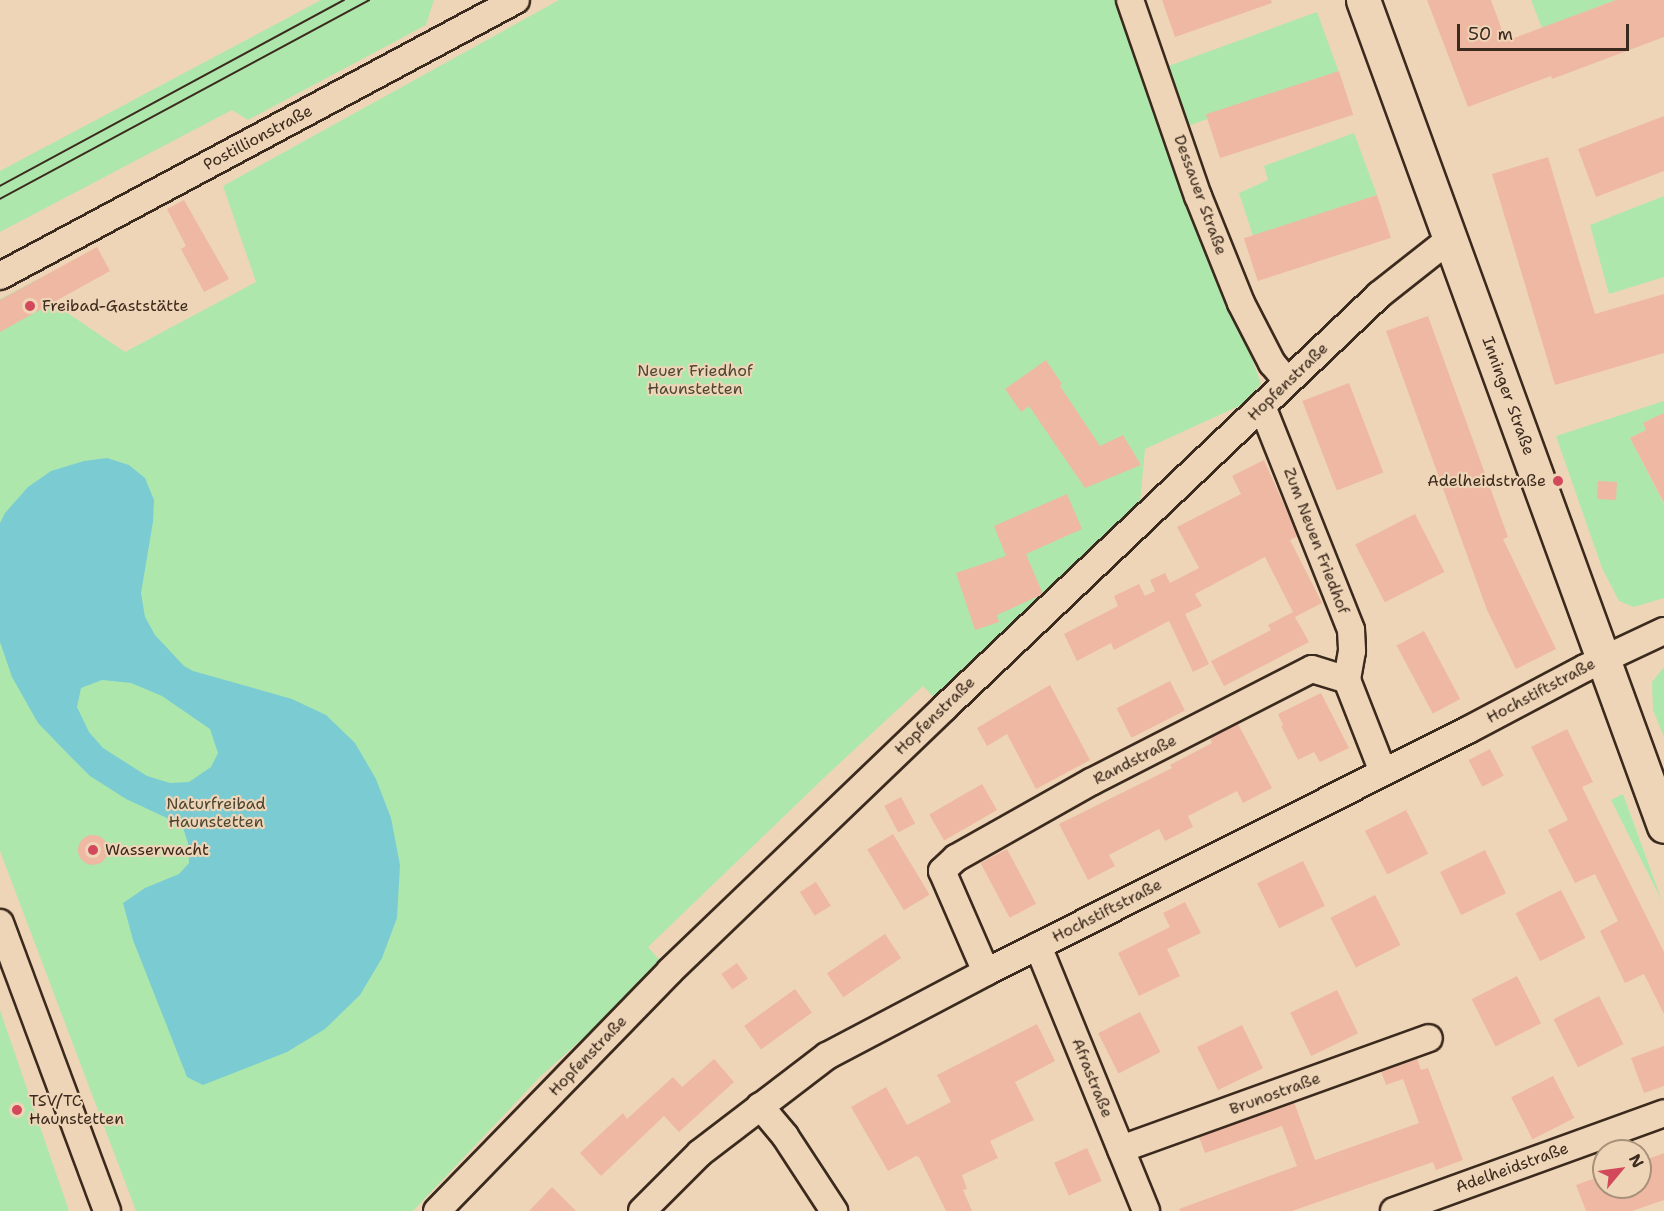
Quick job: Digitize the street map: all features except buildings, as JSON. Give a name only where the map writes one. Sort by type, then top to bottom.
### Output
[{"type":"main road","name":"Inninger Straße","points":[[1363,0],[1664,826]]},
{"type":"street","name":"Postillionstraße","points":[[0,276],[516,0]]},
{"type":"street","name":"Dessauer Straße","points":[[1130,0],[1198,196],[1241,303],[1272,363],[1287,381]]},
{"type":"street","name":"Hopfenstraße","points":[[437,1211],[670,971],[1287,381],[1379,295],[1450,239]]},
{"type":"street","name":"Zum Neuen Friedhof","points":[[1262,406],[1351,630],[1353,651],[1347,680]]},
{"type":"street","name":"Hochstiftstraße","points":[[642,1211],[700,1153],[827,1056],[986,972],[1604,658],[1664,631]]},
{"type":"street","name":"Randstraße","points":[[986,972],[942,871],[956,858],[1091,782],[1312,669],[1347,680]]},
{"type":"street","points":[[1347,680],[1383,772]]},
{"type":"street","points":[[0,923],[107,1211]]},
{"type":"street","name":"Afrastraße","points":[[1038,946],[1146,1211]]},
{"type":"street","name":"Brunostraße","points":[[1121,1149],[1429,1038]]},
{"type":"street","points":[[760,1106],[785,1136],[834,1211]]},
{"type":"street","name":"Adelheidstraße","points":[[1394,1211],[1664,1113]]},
{"type":"green space","points":[[321,0],[434,0],[426,25],[248,120],[232,110],[0,232],[0,171]]},
{"type":"green space","name":"Neuer Friedhof Haunstetten","points":[[559,0],[1125,0],[1261,384],[1241,405],[1145,449],[1138,524],[944,708],[923,686],[828,774],[648,947],[664,965],[540,1077],[413,1211],[136,1211],[0,851],[0,299],[40,278],[53,303],[125,352],[256,282],[223,186]]},
{"type":"green space","points":[[1531,0],[1616,0],[1542,28]]},
{"type":"green space","points":[[1317,12],[1339,71],[1188,126],[1167,67]]},
{"type":"green space","points":[[1354,133],[1377,195],[1253,236],[1239,193],[1268,180],[1264,166]]},
{"type":"green space","points":[[1664,196],[1664,277],[1609,294],[1590,225]]},
{"type":"green space","points":[[1664,401],[1664,413],[1643,423],[1646,430],[1630,438],[1664,504],[1664,598],[1634,607],[1619,601],[1602,568],[1556,436]]},
{"type":"green space","points":[[1664,667],[1664,737],[1653,710],[1652,682]]},
{"type":"green space","points":[[1623,794],[1662,901],[1611,800]]},
{"type":"green space","name":"TSV/TC Haunstetten","points":[[0,1010],[69,1211],[0,1211]]},
{"type":"water","points":[[107,458],[129,465],[145,478],[154,500],[153,522],[141,593],[145,617],[155,635],[184,666],[193,671],[292,699],[326,715],[355,743],[376,779],[391,818],[400,865],[397,918],[382,958],[360,995],[325,1029],[287,1052],[203,1085],[187,1077],[133,940],[123,903],[145,888],[179,874],[189,863],[188,843],[182,825],[126,799],[90,776],[67,753],[38,723],[12,677],[0,642],[0,523],[5,513],[28,487],[51,471],[84,461]],"holes":[[[102,680],[131,683],[162,696],[210,729],[218,753],[211,767],[189,782],[170,783],[147,776],[103,748],[89,732],[77,707],[81,688]]]},
{"type":"tram line","points":[[0,186],[344,0]]},
{"type":"tram line","points":[[0,199],[369,0]]},
{"type":"place","name":"Freibad-Gaststätte","points":[[30,306]]},
{"type":"place","name":"Adelheidstraße","points":[[1558,481]]},
{"type":"place","name":"Wasserwacht","points":[[93,850]]},
{"type":"place","name":"TSV/TC Haunstetten","points":[[17,1110]]},
{"type":"park label","name":"Naturfreibad Haunstetten","points":[[216,813]]}]
